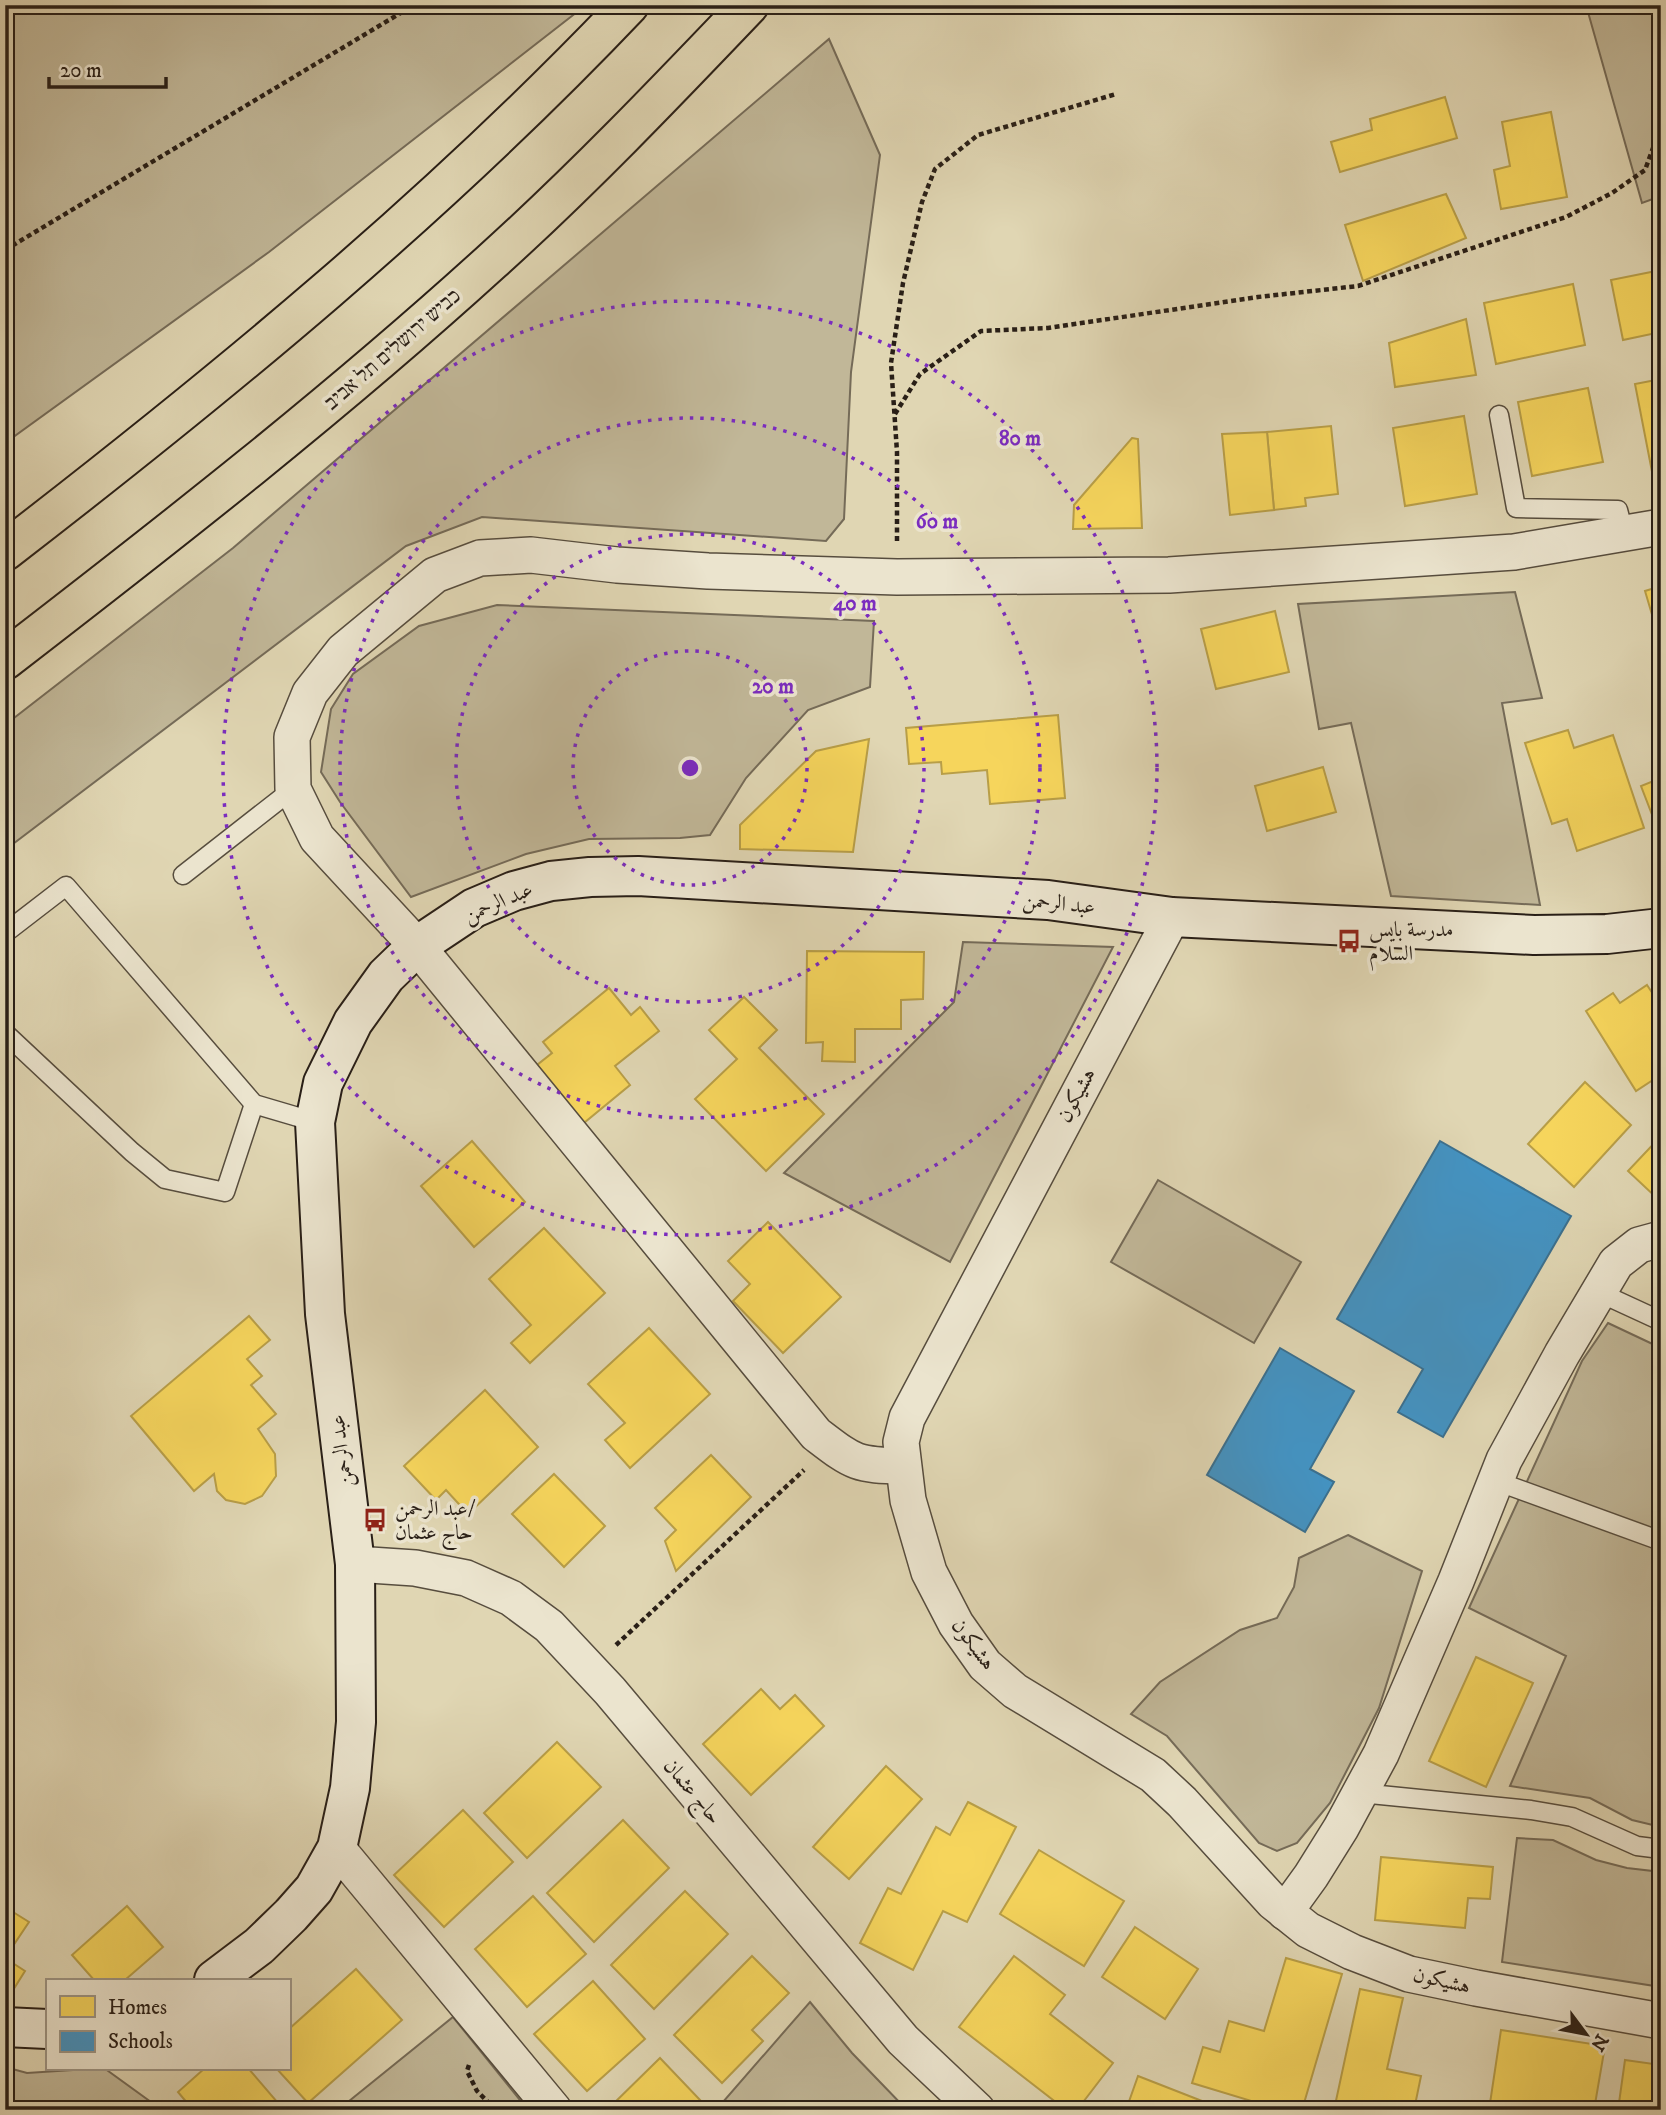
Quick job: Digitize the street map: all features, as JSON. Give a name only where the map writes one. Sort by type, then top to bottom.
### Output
[{"type":"highway","points":[[5,551],[274,338],[434,198],[581,56],[629,5]]},
{"type":"highway","name":"כביש ירושלים תל אביב","points":[[5,660],[152,547],[329,404],[492,261],[642,117],[749,5]]},
{"type":"street","points":[[903,1466],[865,1465],[846,1458],[816,1434],[417,946],[317,838],[293,789],[292,737],[310,693],[344,651],[435,575],[480,558],[531,555],[617,565],[708,571],[897,577],[1169,575],[1514,552],[1661,527]]},
{"type":"street","name":"عبد الرحمن","points":[[215,1979],[259,1946],[314,1889],[337,1848],[350,1788],[356,1722],[355,1564],[325,1314],[315,1122],[323,1083],[354,1022],[386,976],[417,946],[474,908],[514,891],[551,881],[638,876],[1048,900],[1172,917],[1534,935],[1607,934],[1661,928]]},
{"type":"street","name":"هشيكون","points":[[1172,917],[907,1418],[901,1442],[903,1466],[908,1500],[929,1572],[956,1623],[985,1665],[1015,1691],[1153,1775],[1182,1802],[1273,1902],[1308,1930],[1352,1952],[1409,1974],[1661,2021]]},
{"type":"street","points":[[1285,1912],[1311,1877],[1381,1754],[1504,1460],[1562,1354],[1616,1264],[1639,1245],[1661,1239]]},
{"type":"street","name":"حاج عثمان","points":[[355,1564],[415,1568],[466,1578],[512,1598],[549,1626],[590,1669],[903,2040],[977,2110]]},
{"type":"street","points":[[337,1848],[554,2110]]},
{"type":"street","points":[[5,2027],[46,2029]]},
{"type":"lane","points":[[1499,415],[1516,508],[1618,510],[1624,533]]},
{"type":"lane","points":[[183,875],[293,789]]},
{"type":"lane","points":[[5,933],[66,886],[254,1104],[315,1122]]},
{"type":"lane","points":[[5,1033],[132,1152],[165,1179],[225,1192],[254,1104]]},
{"type":"lane","points":[[1598,1292],[1661,1321]]},
{"type":"lane","points":[[1496,1481],[1661,1541]]},
{"type":"lane","points":[[1360,1793],[1531,1810],[1572,1817],[1637,1846],[1661,1849]]},
{"type":"path","points":[[5,250],[415,5]]},
{"type":"path","points":[[897,577],[897,452],[891,363],[903,283],[922,202],[935,169],[978,135],[1116,94]]},
{"type":"path","points":[[895,414],[920,374],[981,331],[1048,328],[1258,297],[1358,286],[1566,217],[1612,193],[1645,170],[1661,126]]},
{"type":"path","points":[[590,1669],[831,1446]]},
{"type":"shaded area","points":[[5,5],[586,5],[269,252],[5,443]]},
{"type":"shaded area","points":[[1586,5],[1661,5],[1661,196],[1642,203]]},
{"type":"shaded area","points":[[829,39],[880,155],[851,372],[844,519],[826,541],[482,517],[406,546],[5,850],[5,725],[233,548]]},
{"type":"shaded area","points":[[1515,592],[1542,698],[1502,703],[1540,905],[1391,896],[1351,723],[1319,729],[1298,604]]},
{"type":"shaded area","points":[[497,605],[874,621],[870,687],[808,710],[746,778],[710,835],[589,839],[526,854],[411,897],[340,802],[321,772],[331,709],[353,674],[419,626]]},
{"type":"shaded area","points":[[963,942],[1113,947],[950,1262],[784,1173],[954,1002]]},
{"type":"shaded area","points":[[1158,1180],[1301,1262],[1254,1343],[1111,1262]]},
{"type":"shaded area","points":[[1608,1323],[1661,1348],[1661,1827],[1632,1820],[1590,1798],[1510,1786],[1566,1656],[1469,1608],[1582,1361]]},
{"type":"shaded area","points":[[1348,1535],[1422,1571],[1379,1708],[1330,1803],[1297,1843],[1277,1851],[1259,1843],[1167,1736],[1131,1714],[1160,1682],[1240,1630],[1277,1618],[1294,1587],[1299,1558]]},
{"type":"shaded area","points":[[1517,1838],[1553,1840],[1596,1860],[1627,1868],[1661,1872],[1661,1987],[1502,1962]]},
{"type":"shaded area","points":[[810,2002],[852,2053],[907,2110],[716,2110]]},
{"type":"shaded area","points":[[453,2017],[528,2110],[338,2110]]},
{"type":"shaded area","points":[[5,2067],[27,2073],[107,2070],[162,2110],[5,2110]]},
{"type":"building: Homes","points":[[1445,97],[1457,138],[1340,172],[1331,142],[1372,130],[1370,119]]},
{"type":"building: Homes","points":[[1551,112],[1567,197],[1501,209],[1494,170],[1510,166],[1502,122]]},
{"type":"building: Homes","points":[[1446,194],[1466,238],[1363,281],[1345,225]]},
{"type":"building: Homes","points":[[1661,270],[1661,332],[1623,340],[1611,280]]},
{"type":"building: Homes","points":[[1573,284],[1585,345],[1496,364],[1484,303]]},
{"type":"building: Homes","points":[[1466,319],[1476,375],[1395,387],[1389,343]]},
{"type":"building: Homes","points":[[1661,379],[1661,480],[1654,482],[1635,384]]},
{"type":"building: Homes","points":[[1588,388],[1603,462],[1532,476],[1518,402]]},
{"type":"building: Homes","points":[[1464,416],[1477,494],[1405,506],[1393,428]]},
{"type":"building: Homes","points":[[1331,426],[1338,494],[1305,498],[1306,506],[1274,510],[1267,432]]},
{"type":"building: Homes","points":[[1267,432],[1274,510],[1230,515],[1222,434]]},
{"type":"building: Homes","points":[[1132,438],[1138,439],[1142,528],[1073,529],[1074,505]]},
{"type":"building: Homes","points":[[1661,586],[1661,645],[1645,591]]},
{"type":"building: Homes","points":[[1275,611],[1289,672],[1216,689],[1201,629]]},
{"type":"building: Homes","points":[[1058,715],[1065,798],[990,804],[987,770],[942,774],[941,762],[909,764],[906,728]]},
{"type":"building: Homes","points":[[1568,730],[1574,748],[1613,735],[1644,828],[1577,851],[1567,819],[1552,824],[1525,743]]},
{"type":"building: Homes","points":[[869,739],[853,852],[740,849],[740,825],[816,751]]},
{"type":"building: Homes","points":[[1323,767],[1336,812],[1267,831],[1255,786]]},
{"type":"building: Homes","points":[[1661,778],[1661,838],[1641,786]]},
{"type":"building: Homes","points":[[807,951],[924,952],[923,999],[901,1000],[901,1029],[855,1029],[855,1062],[822,1061],[823,1042],[806,1043]]},
{"type":"building: Homes","points":[[1647,985],[1657,1000],[1661,997],[1661,1078],[1659,1076],[1636,1091],[1586,1011],[1613,993],[1620,1003]]},
{"type":"building: Homes","points":[[609,988],[631,1015],[640,1007],[659,1031],[615,1066],[630,1085],[579,1127],[532,1069],[552,1053],[543,1042]]},
{"type":"building: Homes","points":[[744,997],[777,1030],[759,1048],[824,1114],[766,1171],[695,1099],[737,1059],[709,1030]]},
{"type":"building: Homes","points":[[1585,1082],[1631,1125],[1574,1187],[1528,1144]]},
{"type":"building: Homes","points":[[1661,1136],[1661,1202],[1628,1171]]},
{"type":"building: Homes","points":[[472,1141],[525,1202],[474,1247],[421,1186]]},
{"type":"building: Homes","points":[[768,1222],[841,1297],[783,1353],[733,1301],[750,1284],[728,1261]]},
{"type":"building: Homes","points":[[544,1228],[605,1293],[530,1363],[511,1343],[531,1325],[489,1279]]},
{"type":"building: Homes","points":[[249,1316],[270,1340],[247,1359],[262,1376],[251,1385],[276,1414],[258,1429],[275,1454],[276,1476],[262,1496],[245,1504],[226,1500],[217,1491],[214,1474],[194,1491],[131,1416]]},
{"type":"building: Homes","points":[[649,1328],[710,1394],[630,1468],[605,1440],[625,1423],[588,1384]]},
{"type":"building: Homes","points":[[485,1390],[538,1447],[468,1514],[446,1490],[436,1500],[404,1466]]},
{"type":"building: Homes","points":[[711,1455],[751,1497],[676,1571],[665,1541],[676,1530],[655,1508]]},
{"type":"building: Homes","points":[[554,1474],[605,1526],[564,1567],[512,1514]]},
{"type":"building: Homes","points":[[1476,1657],[1533,1683],[1486,1787],[1429,1761]]},
{"type":"building: Homes","points":[[761,1689],[780,1709],[795,1695],[824,1726],[751,1795],[703,1744]]},
{"type":"building: Homes","points":[[557,1742],[601,1787],[527,1858],[484,1813]]},
{"type":"building: Homes","points":[[886,1766],[922,1799],[849,1879],[813,1847]]},
{"type":"building: Homes","points":[[968,1802],[1016,1827],[967,1922],[943,1911],[913,1970],[860,1943],[888,1888],[901,1894],[936,1827],[950,1835]]},
{"type":"building: Homes","points":[[463,1810],[513,1862],[444,1927],[394,1875]]},
{"type":"building: Homes","points":[[623,1820],[669,1868],[594,1942],[547,1893]]},
{"type":"building: Homes","points":[[1039,1850],[1124,1901],[1084,1966],[1000,1914]]},
{"type":"building: Homes","points":[[1381,1857],[1493,1867],[1490,1899],[1468,1898],[1465,1928],[1375,1920]]},
{"type":"building: Homes","points":[[685,1891],[728,1934],[654,2009],[611,1965]]},
{"type":"building: Homes","points":[[533,1896],[586,1954],[527,2007],[475,1949]]},
{"type":"building: Homes","points":[[127,1906],[163,1947],[126,1979],[93,1979],[72,1955]]},
{"type":"building: Homes","points":[[5,1907],[29,1922],[5,1958]]},
{"type":"building: Homes","points":[[1135,1927],[1198,1969],[1165,2019],[1102,1977]]},
{"type":"building: Homes","points":[[752,1956],[789,1993],[752,2030],[763,2041],[722,2083],[674,2035]]},
{"type":"building: Homes","points":[[1014,1956],[1065,1995],[1050,2014],[1113,2063],[1077,2110],[1066,2110],[959,2027]]},
{"type":"building: Homes","points":[[5,1958],[25,1971],[5,2003]]},
{"type":"building: Homes","points":[[1286,1958],[1342,1974],[1302,2110],[1281,2110],[1192,2083],[1203,2047],[1220,2052],[1229,2021],[1264,2031]]},
{"type":"building: Homes","points":[[356,1969],[402,2020],[308,2103],[278,2070],[290,2070],[290,2028]]},
{"type":"building: Homes","points":[[593,1981],[645,2039],[587,2091],[534,2034]]},
{"type":"building: Homes","points":[[1360,1989],[1403,1998],[1387,2069],[1421,2076],[1414,2110],[1334,2110]]},
{"type":"building: Homes","points":[[1501,2030],[1605,2046],[1594,2110],[1489,2110]]},
{"type":"building: Homes","points":[[660,2058],[701,2101],[692,2110],[607,2110]]},
{"type":"building: Homes","points":[[1625,2060],[1661,2065],[1661,2110],[1618,2110]]},
{"type":"building: Homes","points":[[203,2070],[250,2070],[284,2110],[193,2110],[178,2092]]},
{"type":"building: Homes","points":[[1138,2076],[1225,2110],[1126,2110]]},
{"type":"building: Schools","points":[[1440,1141],[1571,1216],[1443,1437],[1398,1412],[1423,1369],[1337,1319]]},
{"type":"building: Schools","points":[[1280,1348],[1354,1391],[1310,1469],[1334,1482],[1305,1532],[1207,1475]]},
{"type":"place","name":"مدرسة بايس السلام","points":[[1349,941]]},
{"type":"place","name":"عبد الرحمن/ حاج عثمان","points":[[375,1520]]}]
